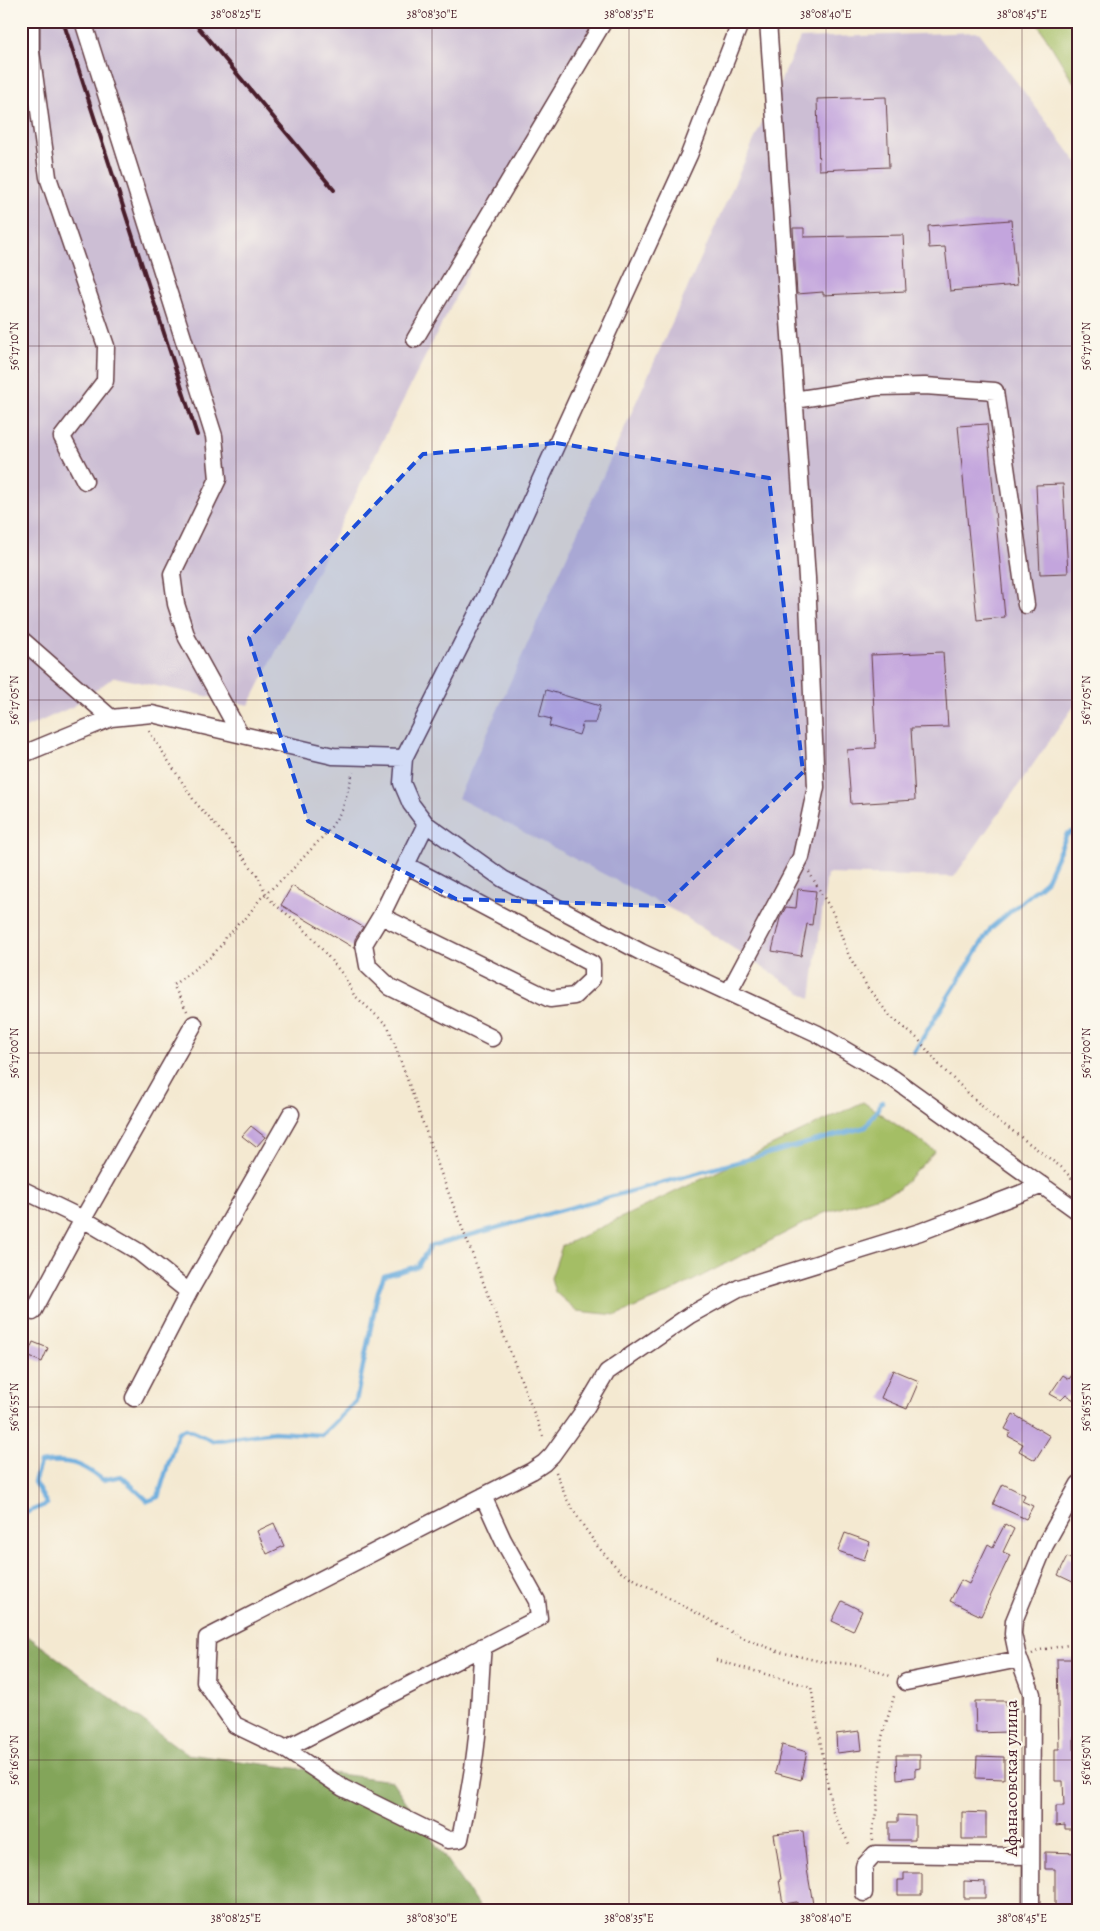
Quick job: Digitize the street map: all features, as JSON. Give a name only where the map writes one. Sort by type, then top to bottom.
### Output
[{"type":"street","points":[[31,21],[31,51],[48,177],[106,346],[105,381],[62,437],[85,481]]},
{"type":"street","points":[[83,21],[214,436],[218,479],[172,574],[176,604],[187,638],[240,734]]},
{"type":"street","points":[[415,338],[604,21]]},
{"type":"street","points":[[741,21],[689,155],[504,559],[404,758],[402,783],[411,804],[426,824],[503,879],[641,952],[816,1034],[894,1079],[1079,1212]]},
{"type":"street","points":[[729,992],[801,857],[816,787],[807,578],[768,21]]},
{"type":"street","points":[[794,400],[877,387],[925,386],[995,391],[1026,606]]},
{"type":"street","points":[[21,639],[111,718]]},
{"type":"street","points":[[21,755],[111,718],[152,714],[334,756],[404,758]]},
{"type":"street","points":[[426,824],[382,916],[364,944],[368,966],[390,987],[492,1038]]},
{"type":"street","points":[[382,916],[550,999],[574,996],[592,979],[592,964],[406,864]]},
{"type":"street","points":[[33,1312],[83,1219],[194,1024]]},
{"type":"street","points":[[134,1398],[189,1292],[291,1114]]},
{"type":"street","points":[[483,1496],[503,1540],[537,1601],[539,1618],[285,1749],[235,1725],[205,1682],[207,1638],[483,1496],[532,1471],[550,1457],[585,1408],[607,1372],[690,1315],[739,1288],[920,1232],[1043,1185]]},
{"type":"street","points":[[21,1189],[83,1219],[139,1252],[189,1292]]},
{"type":"street","name":"Афанасовская улица","points":[[1031,1910],[1032,1694],[1019,1659],[1013,1634],[1014,1621],[1045,1545],[1079,1484]]},
{"type":"street","points":[[279,1745],[343,1788],[448,1840],[460,1839],[477,1736],[483,1646]]},
{"type":"street","points":[[906,1682],[1019,1659]]},
{"type":"street","points":[[864,1893],[864,1866],[875,1854],[1031,1856]]},
{"type":"path","points":[[139,715],[195,802],[258,876],[266,894],[274,904],[296,921],[311,936],[344,976],[354,995],[388,1026],[442,1176],[550,1457],[570,1504],[598,1547],[621,1572],[740,1637],[780,1652],[819,1661],[860,1665],[906,1682],[897,1690],[882,1737],[877,1808],[872,1833],[875,1854]]},
{"type":"path","points":[[194,1024],[173,985],[212,956],[238,923],[245,919],[266,894],[288,874],[329,830],[342,810],[358,756]]},
{"type":"path","points":[[801,857],[832,913],[848,956],[868,988],[890,1016],[918,1039],[941,1067],[991,1115],[1061,1167],[1079,1186]]},
{"type":"path","points":[[1019,1659],[1040,1650],[1079,1644]]},
{"type":"path","points":[[716,1660],[812,1687],[832,1810],[849,1844]]},
{"type":"highlighted area","points":[[556,443],[769,478],[803,772],[664,906],[456,899],[308,821],[249,638],[423,454]]},
{"type":"shaded area","points":[[21,21],[595,21],[249,705],[114,677],[72,707],[21,730]]},
{"type":"shaded area","points":[[979,32],[1079,165],[1079,699],[954,877],[827,874],[811,999],[682,915],[458,798],[800,38]]},
{"type":"green space","points":[[1036,21],[1079,21],[1079,91]]},
{"type":"green space","points":[[863,1102],[935,1151],[898,1190],[824,1213],[667,1294],[617,1315],[577,1311],[555,1292],[551,1278],[562,1246]]},
{"type":"green space","points":[[21,1631],[187,1754],[392,1781],[481,1910],[21,1910]]},
{"type":"building","points":[[886,97],[889,167],[819,170],[817,99]]},
{"type":"building","points":[[1011,220],[1017,285],[950,291],[945,247],[929,248],[928,226]]},
{"type":"building","points":[[793,228],[804,228],[804,237],[903,235],[906,291],[823,295],[823,292],[797,294]]},
{"type":"building","points":[[987,424],[1005,617],[977,620],[958,426]]},
{"type":"building","points":[[1063,484],[1068,573],[1040,574],[1036,485]]},
{"type":"building","points":[[943,652],[948,727],[911,728],[915,800],[851,804],[847,750],[876,748],[871,655]]},
{"type":"building","points":[[546,690],[600,706],[595,723],[583,723],[579,735],[549,726],[551,719],[539,716]]},
{"type":"building","points":[[292,886],[363,927],[355,939],[354,948],[281,905]]},
{"type":"building","points":[[798,889],[816,891],[812,925],[807,924],[801,956],[772,951],[780,918],[786,907],[796,908]]},
{"type":"building","points":[[251,1126],[265,1137],[256,1147],[242,1136]]},
{"type":"building","points":[[33,1342],[48,1348],[42,1362],[27,1356]]},
{"type":"building","points":[[1079,1366],[1079,1403],[1066,1395],[1061,1400],[1050,1394],[1063,1375],[1069,1379]]},
{"type":"building","points":[[893,1370],[919,1381],[907,1409],[881,1398]]},
{"type":"building","points":[[1013,1414],[1050,1436],[1035,1460],[1019,1451],[1023,1444],[1008,1436],[1011,1432],[1005,1429]]},
{"type":"building","points":[[1003,1484],[1025,1495],[1022,1501],[1033,1506],[1026,1519],[993,1504]]},
{"type":"building","points":[[274,1523],[284,1546],[267,1554],[257,1531]]},
{"type":"building","points":[[1005,1524],[1014,1529],[1003,1552],[1010,1555],[981,1616],[950,1601],[961,1580],[969,1584],[988,1544],[993,1547]]},
{"type":"building","points":[[845,1533],[870,1542],[864,1560],[838,1551]]},
{"type":"building","points":[[1067,1557],[1079,1563],[1079,1585],[1058,1575]]},
{"type":"building","points":[[842,1601],[862,1611],[853,1631],[832,1621]]},
{"type":"building","points":[[1057,1659],[1079,1659],[1078,1735],[1074,1736],[1075,1800],[1079,1800],[1079,1825],[1075,1825],[1075,1829],[1065,1829],[1065,1825],[1056,1826],[1056,1806],[1064,1806],[1063,1781],[1055,1781],[1055,1749],[1059,1749]]},
{"type":"building","points":[[975,1701],[1006,1701],[1007,1732],[976,1733]]},
{"type":"building","points":[[860,1731],[862,1750],[837,1753],[836,1734]]},
{"type":"building","points":[[782,1745],[807,1752],[801,1780],[775,1773]]},
{"type":"building","points":[[896,1755],[920,1755],[920,1768],[915,1769],[915,1777],[897,1779]]},
{"type":"building","points":[[977,1756],[1004,1757],[1004,1779],[976,1778]]},
{"type":"building","points":[[962,1812],[986,1813],[986,1839],[962,1839]]},
{"type":"building","points":[[898,1815],[915,1816],[915,1840],[889,1840],[889,1822],[898,1822]]},
{"type":"building","points":[[803,1831],[814,1910],[797,1910],[797,1902],[783,1904],[779,1880],[781,1879],[774,1834]]},
{"type":"building","points":[[1045,1852],[1078,1853],[1077,1910],[1055,1910],[1055,1869],[1045,1869]]},
{"type":"building","points":[[904,1873],[922,1873],[922,1895],[898,1895],[898,1880],[904,1880]]},
{"type":"building","points":[[964,1881],[985,1882],[985,1898],[964,1898]]},
{"type":"waterway","points":[[914,1052],[991,928],[1046,881],[1067,834],[1079,830]]},
{"type":"waterway","points":[[21,1515],[47,1504],[34,1482],[40,1463],[59,1461],[73,1463],[87,1469],[103,1480],[121,1476],[148,1501],[158,1497],[178,1432],[186,1429],[213,1441],[274,1432],[322,1435],[356,1401],[378,1291],[384,1276],[418,1266],[430,1246],[866,1127],[882,1102]]},
{"type":"railway","points":[[63,21],[197,435]]},
{"type":"railway","points":[[193,21],[334,190]]}]
